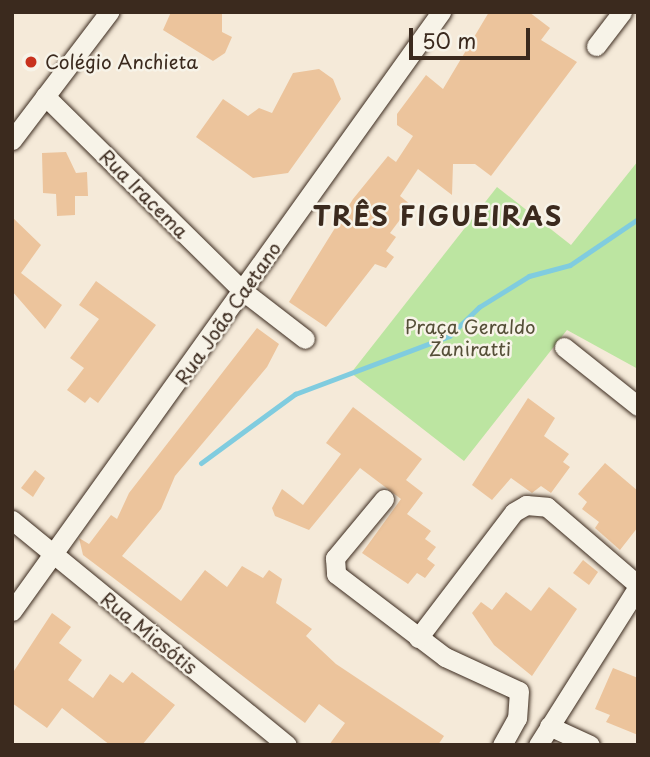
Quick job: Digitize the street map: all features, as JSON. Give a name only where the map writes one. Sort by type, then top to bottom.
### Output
[{"type":"street","points":[[12,140],[109,12]]},
{"type":"street","name":"Rua João Caetano","points":[[12,611],[54,557],[440,12]]},
{"type":"street","points":[[596,46],[622,12]]},
{"type":"street","name":"Rua Iracema","points":[[45,96],[243,291],[305,339]]},
{"type":"street","points":[[564,347],[638,406]]},
{"type":"street","points":[[384,499],[334,566],[336,575],[418,638],[519,691],[517,718],[502,745]]},
{"type":"street","points":[[418,638],[514,512],[526,505],[547,507],[612,560],[638,586],[537,745]]},
{"type":"street","name":"Rua Miosótis","points":[[12,520],[287,745]]},
{"type":"street","points":[[549,726],[582,742]]},
{"type":"green space","name":"Praça Geraldo Zaniratti","points":[[638,161],[638,369],[567,330],[464,461],[351,373],[497,187],[571,245]]},
{"type":"building","points":[[171,12],[222,12],[222,32],[232,37],[225,53],[213,61],[163,30]]},
{"type":"building","points":[[489,12],[529,12],[550,28],[541,40],[577,62],[491,176],[475,164],[453,164],[452,195],[418,169],[400,196],[411,205],[390,233],[396,237],[386,251],[394,257],[386,268],[375,264],[326,327],[289,302],[353,199],[388,156],[396,162],[413,136],[397,125],[397,114],[426,75],[443,89]]},
{"type":"building","points":[[319,69],[333,79],[341,99],[288,173],[253,178],[196,137],[223,99],[248,116],[259,108],[272,113],[293,73]]},
{"type":"building","points":[[66,152],[76,173],[87,172],[88,196],[75,196],[75,215],[57,216],[56,194],[43,193],[42,153]]},
{"type":"building","points":[[12,217],[41,245],[21,273],[62,305],[45,329],[12,291]]},
{"type":"building","points":[[96,281],[156,325],[98,403],[90,397],[85,403],[67,390],[84,368],[70,358],[99,319],[79,305]]},
{"type":"building","points":[[257,328],[279,344],[267,367],[175,476],[161,509],[122,556],[181,601],[205,570],[227,587],[242,566],[263,578],[269,570],[282,579],[276,603],[312,629],[306,636],[336,664],[444,736],[438,745],[329,745],[345,723],[319,704],[305,723],[83,555],[79,538],[89,544],[111,515],[117,519],[129,493]]},
{"type":"building","points":[[528,398],[555,418],[544,436],[569,454],[563,462],[570,467],[551,493],[541,486],[532,493],[511,478],[492,500],[472,485]]},
{"type":"building","points":[[353,407],[422,459],[406,480],[423,493],[407,514],[431,531],[425,539],[436,547],[427,559],[435,565],[425,578],[417,573],[408,584],[362,553],[401,499],[360,468],[309,530],[275,516],[272,508],[282,489],[303,505],[341,454],[326,443]]},
{"type":"building","points":[[605,463],[638,491],[638,527],[620,550],[595,528],[599,522],[582,509],[587,502],[578,494]]},
{"type":"building","points":[[35,470],[45,478],[33,497],[21,488]]},
{"type":"building","points":[[583,560],[598,572],[589,585],[573,573]]},
{"type":"building","points":[[549,587],[577,609],[532,676],[494,645],[472,613],[481,602],[492,610],[506,592],[531,611]]},
{"type":"building","points":[[52,613],[71,627],[59,643],[82,660],[68,680],[93,698],[110,674],[123,683],[132,672],[175,705],[142,745],[110,745],[62,708],[47,728],[12,703],[12,674]]},
{"type":"building","points":[[613,668],[638,678],[638,735],[606,722],[610,715],[595,709]]},
{"type":"waterway","points":[[201,463],[295,394],[449,336],[479,307],[529,276],[570,265],[638,219]]},
{"type":"place","name":"Colégio Anchieta","points":[[31,62]]},
{"type":"district","name":"TRÊS FIGUEIRAS","points":[[438,216]]}]
